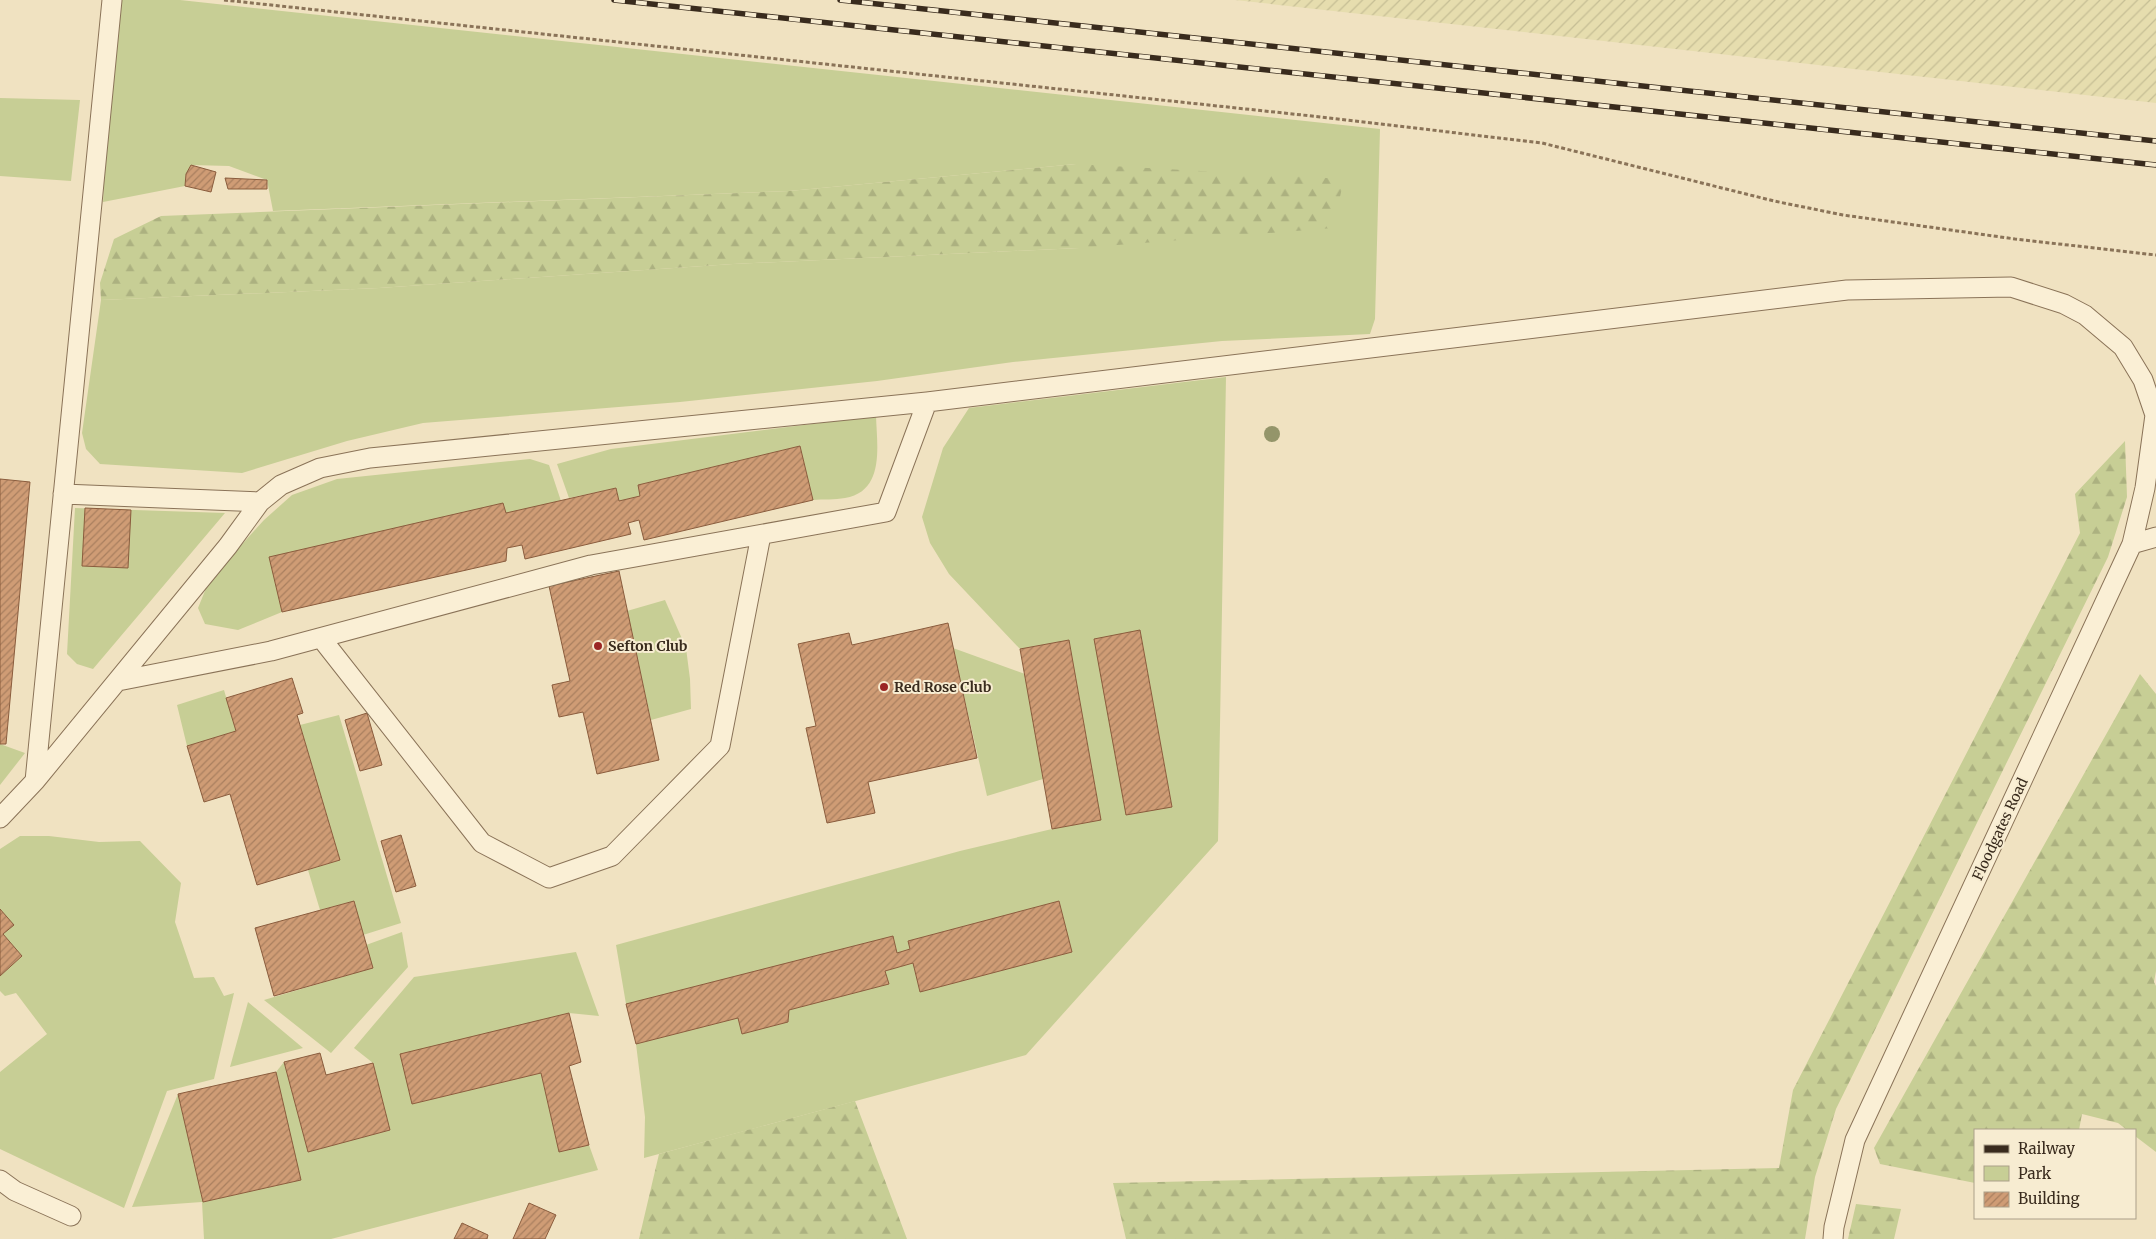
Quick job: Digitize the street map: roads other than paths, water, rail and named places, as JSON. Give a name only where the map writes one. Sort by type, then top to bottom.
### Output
[{"type":"lane","points":[[35,781],[112,0]]},
{"type":"lane","points":[[0,818],[35,781],[118,681],[228,546],[260,502],[281,485],[320,468],[370,458],[928,402],[1847,290],[2011,287],[2064,304],[2085,315],[2123,347],[2143,380],[2155,416]]},
{"type":"lane","points":[[118,681],[271,652],[591,565],[886,512],[928,402]]},
{"type":"lane","name":"Floodgates Road","points":[[1833,1239],[1834,1227],[1855,1140],[2132,544],[2145,488],[2155,416]]},
{"type":"lane","points":[[63,494],[260,502]]},
{"type":"lane","points":[[322,638],[482,843],[549,878],[612,856],[720,746],[761,534]]},
{"type":"lane","points":[[2132,544],[2156,537]]},
{"type":"lane","points":[[0,1180],[15,1191],[71,1216]]},
{"type":"railway","points":[[614,0],[2156,165]]},
{"type":"railway","points":[[840,0],[2156,141]]},
{"type":"place","name":"Sefton Club","points":[[598,646]]},
{"type":"place","name":"Red Rose Club","points":[[884,687]]}]
